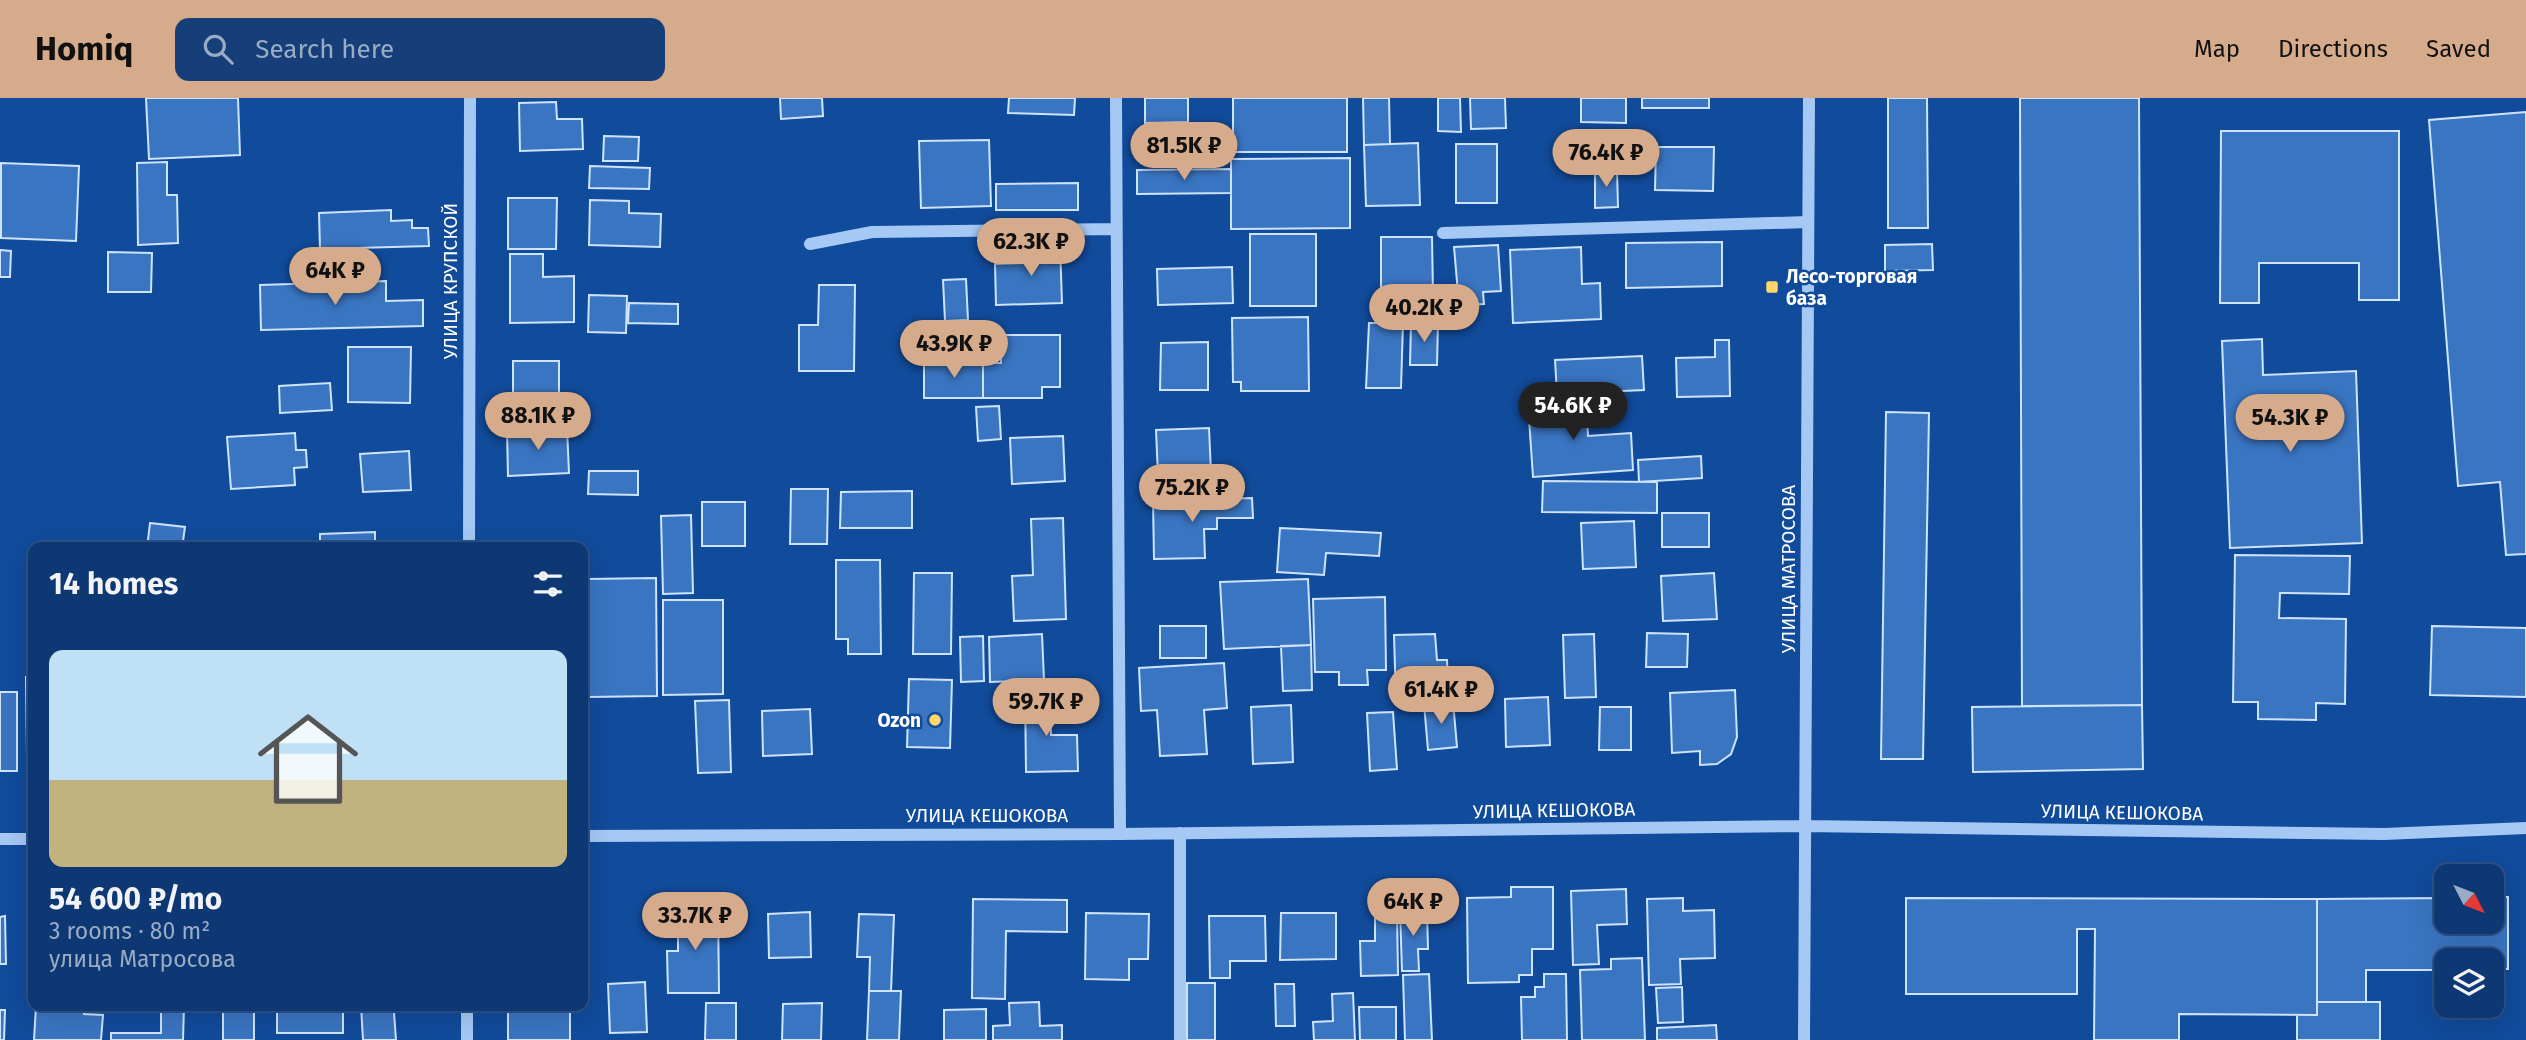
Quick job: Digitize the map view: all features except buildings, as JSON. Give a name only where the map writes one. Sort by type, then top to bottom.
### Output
[{"type":"street","name":"УЛИЦА КРУПСКОЙ","points":[[469,542],[470,98]]},
{"type":"street","points":[[1116,98],[1120,834]]},
{"type":"street","name":"УЛИЦА МАТРОСОВА","points":[[1804,1040],[1809,98]]},
{"type":"street","points":[[1443,233],[1808,222]]},
{"type":"street","points":[[810,244],[872,232],[1116,229]]},
{"type":"street","name":"УЛИЦА КЕШОКОВА","points":[[588,835],[1120,834],[1806,827],[2384,834],[2526,828]]},
{"type":"street","points":[[1180,833],[1180,1040]]},
{"type":"street","points":[[0,839],[28,839]]},
{"type":"street","points":[[467,1011],[467,1040]]},
{"type":"place","name":"Лесо-торговая база","points":[[1772,287]]},
{"type":"place","name":"Ozon","points":[[935,720]]}]
